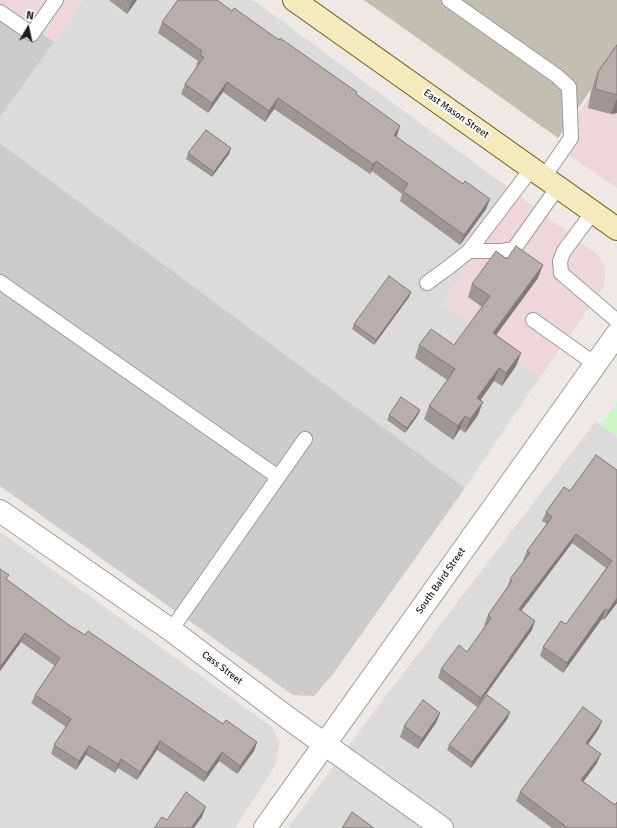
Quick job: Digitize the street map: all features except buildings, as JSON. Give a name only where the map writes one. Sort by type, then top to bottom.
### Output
[{"type":"main road","name":"East Mason Street","points":[[294,0],[617,229]]},
{"type":"street","name":"South Baird Street","points":[[265,828],[617,334]]},
{"type":"street","name":"Cass Street","points":[[0,511],[171,630],[442,828]]},
{"type":"lane","points":[[0,12],[32,34],[56,0]]},
{"type":"lane","points":[[449,0],[557,76],[568,87],[571,138],[545,178],[514,249],[502,251],[468,251]]},
{"type":"lane","points":[[427,283],[468,251],[545,178]]},
{"type":"lane","points":[[594,212],[564,251],[560,261],[561,272],[617,321]]},
{"type":"lane","points":[[0,282],[278,477]]},
{"type":"lane","points":[[533,320],[595,364]]},
{"type":"lane","points":[[171,630],[304,439]]},
{"type":"shaded area","points":[[0,0],[84,0],[54,42],[0,3]]},
{"type":"shaded area","points":[[84,0],[253,0],[518,195],[442,303],[540,377],[465,488],[0,143],[0,117]]},
{"type":"shaded area","points":[[364,0],[617,0],[617,51],[558,138]]},
{"type":"shaded area","points":[[0,3],[54,42],[0,117]]},
{"type":"shaded area","points":[[617,56],[617,188],[556,146]]},
{"type":"shaded area","points":[[0,143],[465,488],[333,674],[314,696],[293,695],[0,486]]},
{"type":"shaded area","points":[[518,195],[600,257],[605,268],[604,285],[540,377],[442,303]]},
{"type":"shaded area","points":[[596,421],[617,437],[617,828],[288,828],[372,714]]},
{"type":"shaded area","points":[[0,532],[272,727],[280,743],[275,766],[235,828],[0,828]]},
{"type":"green space","points":[[617,402],[617,437],[601,425]]}]
